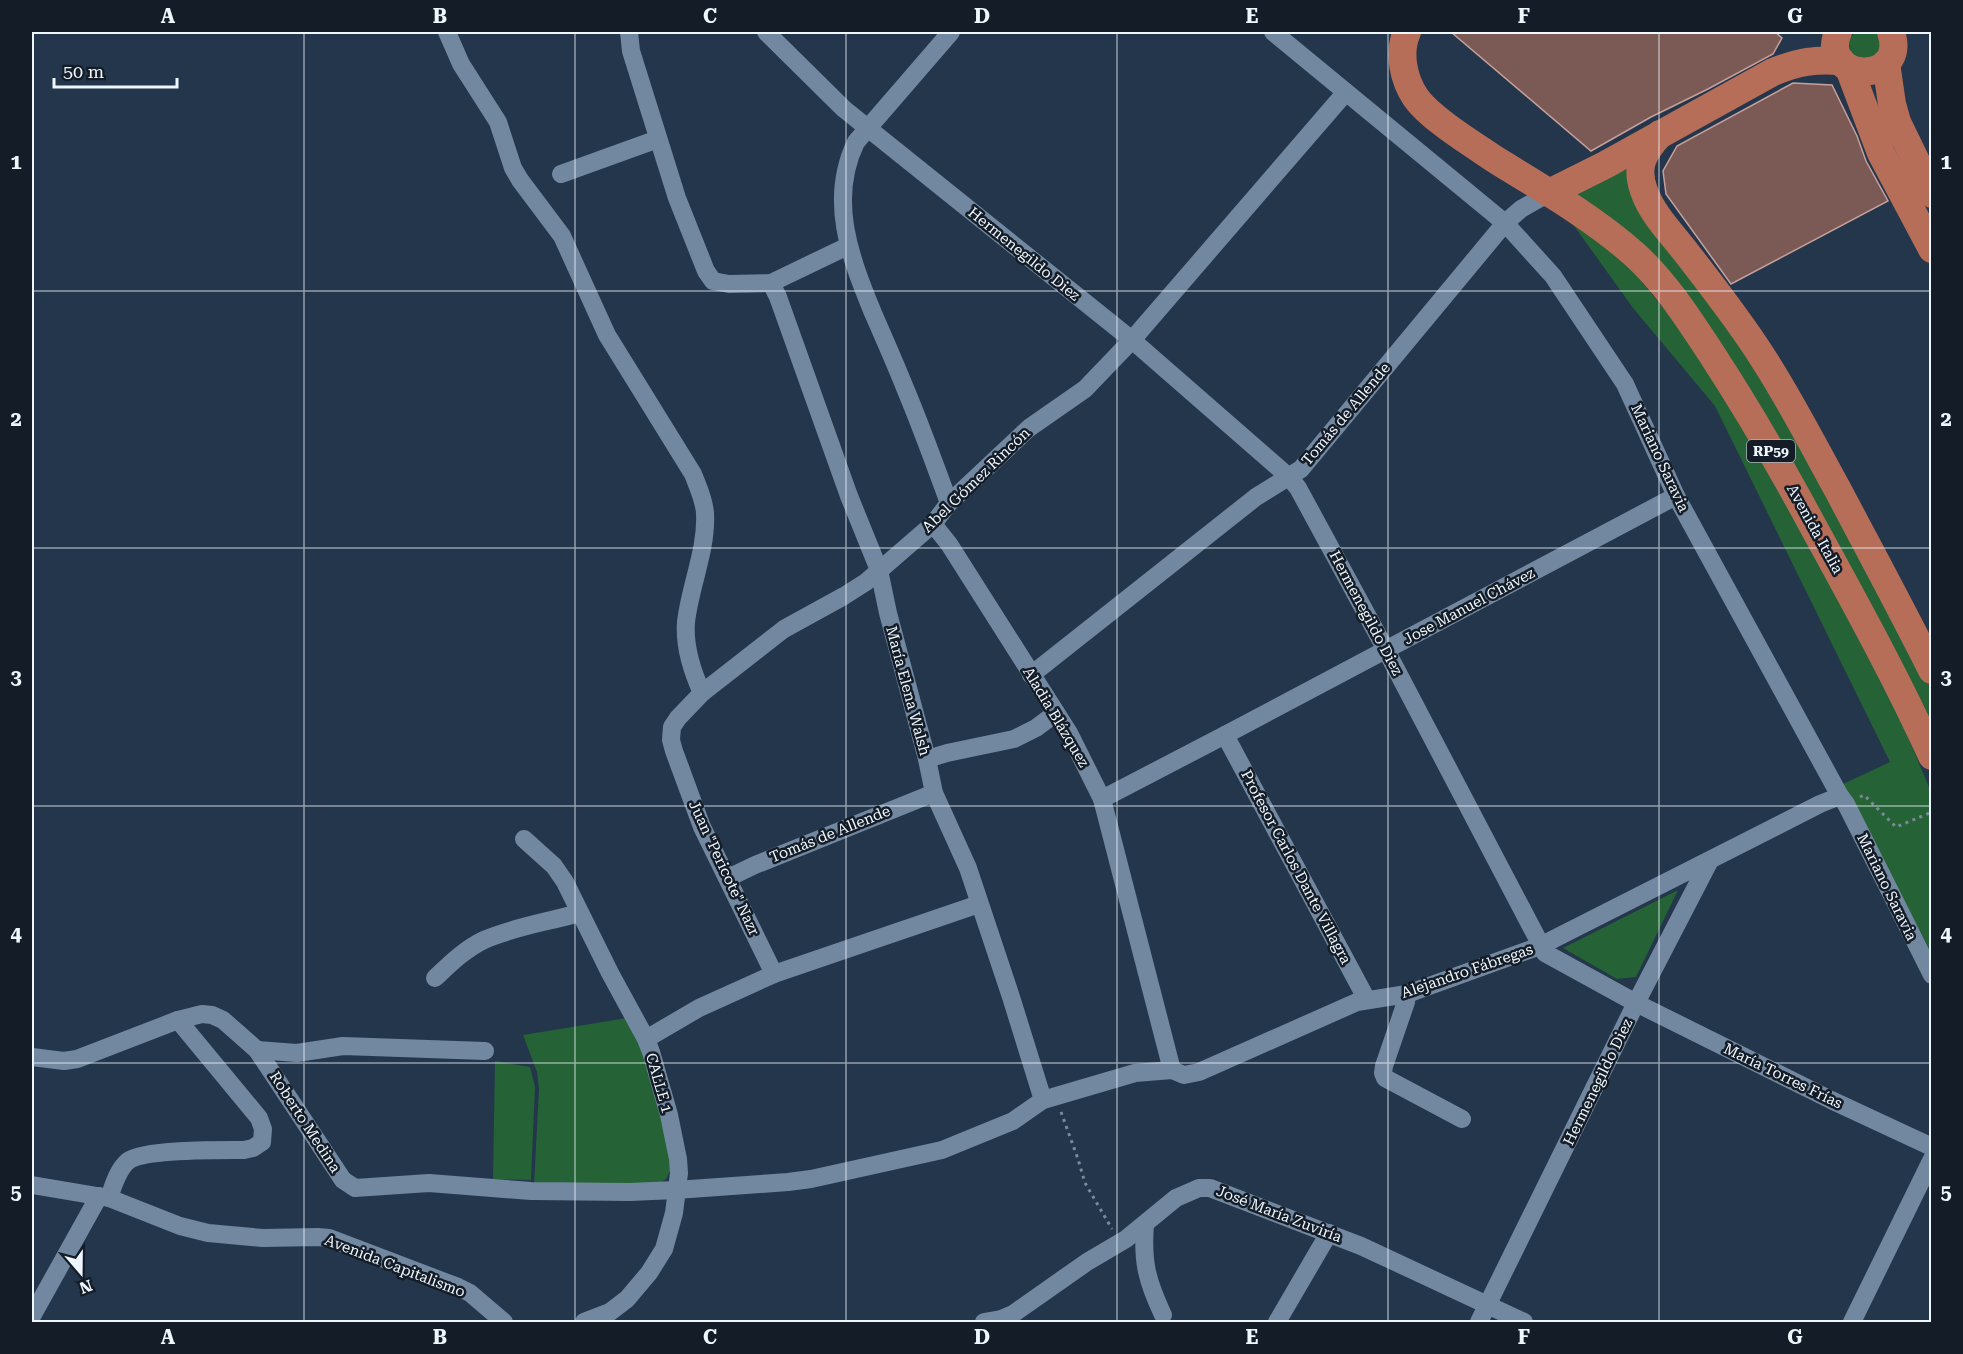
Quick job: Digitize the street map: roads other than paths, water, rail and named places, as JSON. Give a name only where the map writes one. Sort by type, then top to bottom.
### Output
[{"type":"main road","name":"RP59","points":[[1407,32],[1402,59],[1408,86],[1417,99],[1428,111],[1469,142],[1549,193],[1773,72],[1798,62],[1822,60],[1837,48]]},
{"type":"main road","points":[[1837,48],[1865,73],[1880,68],[1886,63],[1894,47],[1891,32]]},
{"type":"main road","points":[[1837,48],[1881,153],[1932,249]]},
{"type":"main road","points":[[1886,63],[1897,122],[1932,194]]},
{"type":"main road","name":"RP59","points":[[1660,134],[1642,158],[1640,180],[1645,195],[1764,358],[1816,450],[1932,670]]},
{"type":"main road","name":"Avenida Italia","points":[[1549,193],[1597,224],[1640,260],[1670,293],[1693,326],[1777,460],[1849,591],[1932,756]]},
{"type":"street","points":[[447,32],[461,64],[498,122],[513,168],[562,236],[607,335],[693,474],[702,497],[705,530],[686,623],[690,662],[702,693]]},
{"type":"street","points":[[629,32],[631,51],[677,198],[706,271],[713,281],[729,284],[771,283],[848,246]]},
{"type":"street","name":"Hermenegildo Diez","points":[[766,32],[844,109],[1132,340],[1289,477],[1298,488],[1386,650],[1540,946],[1550,957],[1636,1003],[1479,1323]]},
{"type":"street","points":[[949,503],[917,417],[861,285],[848,246],[842,187],[847,160],[856,142],[951,32]]},
{"type":"street","name":"Mariano Saravia","points":[[1274,32],[1505,223],[1553,276],[1625,384],[1676,496],[1843,800],[1932,975]]},
{"type":"street","name":"Abel Gómez Rincón","points":[[672,727],[702,693],[784,629],[866,582],[933,524],[949,503],[1029,428],[1085,389],[1132,340],[1346,92]]},
{"type":"street","points":[[561,174],[658,139]]},
{"type":"street","name":"Tomás de Allende","points":[[1031,675],[1256,497],[1300,469],[1505,223],[1521,209],[1549,193]]},
{"type":"street","name":"María Elena Walsh","points":[[771,283],[849,496],[879,570],[934,793],[968,868],[1011,997],[1049,1098]]},
{"type":"street","name":"Jose Manuel Chávez","points":[[1102,799],[1676,496]]},
{"type":"street","name":"Aladia Blázquez","points":[[933,524],[949,544],[1069,733],[1102,799],[1172,1070]]},
{"type":"street","points":[[927,759],[1014,739],[1025,735],[1056,713]]},
{"type":"street","name":"Juan \"Pericote\" Nazr","points":[[672,727],[670,740],[702,826],[774,974]]},
{"type":"street","name":"Profesor Carlos Dante Villagra","points":[[1225,735],[1367,1000]]},
{"type":"street","name":"Tomás de Allende","points":[[728,878],[934,793]]},
{"type":"street","name":"Alejandro Fábregas","points":[[1049,1098],[1135,1073],[1172,1070],[1184,1075],[1199,1072],[1357,1002],[1407,994],[1540,946],[1820,804],[1843,800]]},
{"type":"street","name":"CALLE 1","points":[[524,838],[554,866],[565,882],[645,1039],[651,1052],[669,1115],[676,1148],[679,1173],[670,1230],[664,1249],[649,1273],[627,1299],[610,1312],[594,1320]]},
{"type":"street","points":[[1636,1003],[1709,862]]},
{"type":"street","points":[[645,1039],[699,1008],[774,974],[979,904]]},
{"type":"street","points":[[435,978],[464,952],[482,940],[579,913]]},
{"type":"street","points":[[1407,994],[1384,1066],[1385,1078],[1461,1119]]},
{"type":"street","name":"María Torres Frías","points":[[1636,1003],[1831,1100],[1932,1147]]},
{"type":"street","name":"Roberto Medina","points":[[32,1057],[64,1061],[77,1059],[178,1020],[202,1014],[212,1015],[223,1020],[257,1050],[343,1180],[355,1188],[429,1183],[531,1191],[676,1190],[811,1179],[942,1150],[1013,1120],[1049,1098]]},
{"type":"street","points":[[32,1316],[129,1160],[180,1151],[244,1150],[262,1142],[263,1129],[259,1118],[178,1020]]},
{"type":"street","points":[[257,1050],[297,1053],[343,1046],[485,1051]]},
{"type":"street","points":[[1852,1323],[1932,1159]]},
{"type":"street","name":"Avenida Capitalismo","points":[[32,1185],[104,1197],[180,1226],[208,1233],[263,1238],[329,1238],[458,1287],[470,1293],[504,1323]]},
{"type":"street","name":"José María Zuviría","points":[[984,1323],[1013,1314],[1118,1244],[1176,1198],[1199,1188],[1210,1188],[1372,1250],[1524,1323]]},
{"type":"street","points":[[1145,1224],[1143,1251],[1146,1270],[1151,1290],[1163,1315]]},
{"type":"street","points":[[1277,1323],[1329,1233]]}]
